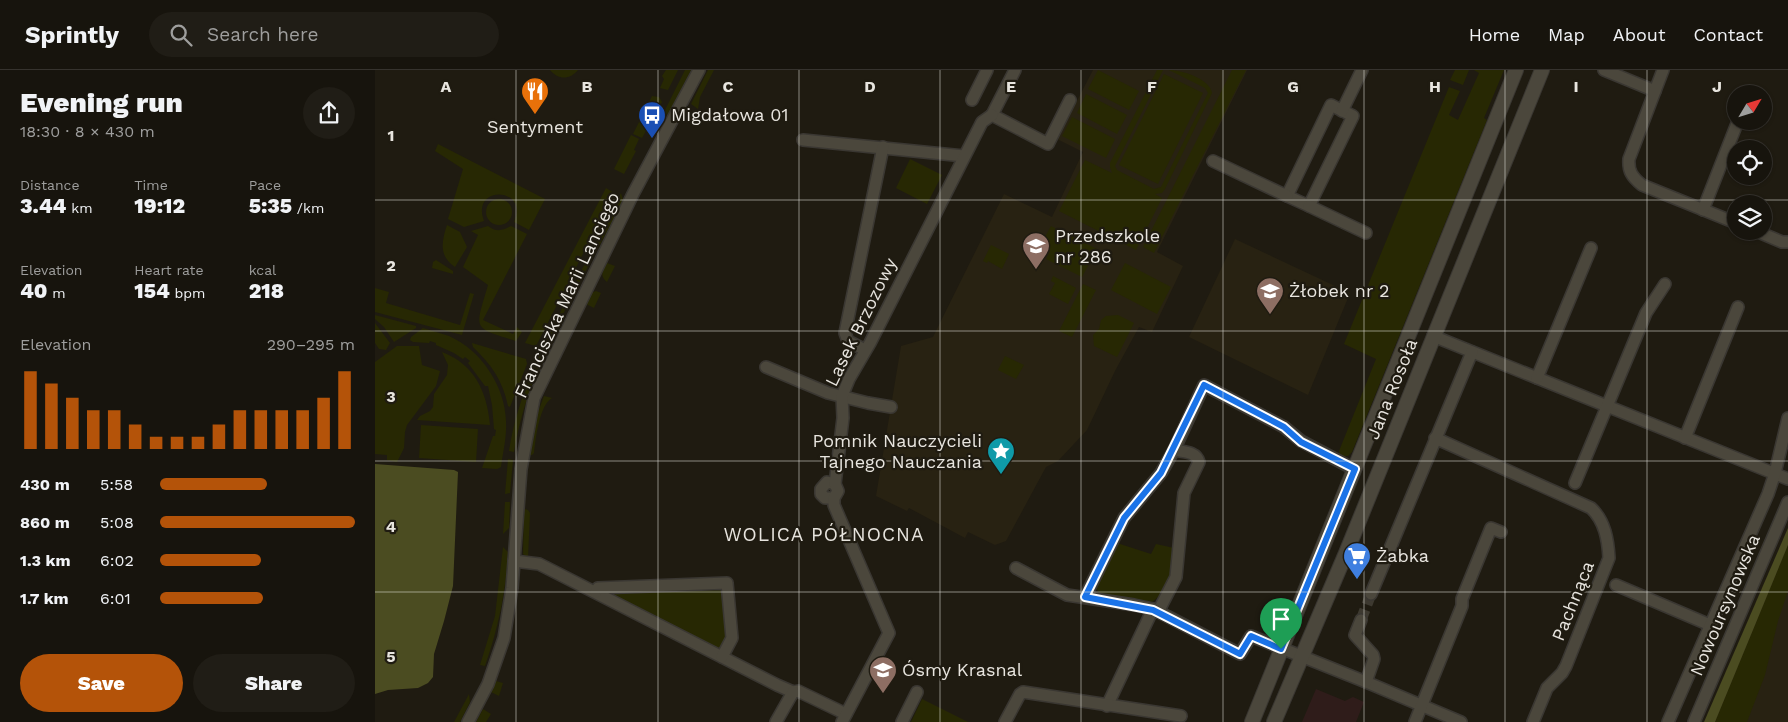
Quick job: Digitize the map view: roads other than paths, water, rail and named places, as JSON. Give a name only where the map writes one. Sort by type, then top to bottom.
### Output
[{"type":"street","name":"Franciszka Marii Lanciego","points":[[468,722],[488,684],[502,645],[511,598],[521,469],[534,398],[633,194],[699,70]]},
{"type":"street","points":[[972,100],[987,70]]},
{"type":"street","name":"Lasek Brzozowy","points":[[844,718],[889,633],[834,505],[834,498],[838,491],[835,484],[843,418],[842,396],[963,156],[982,122],[992,115],[1015,70]]},
{"type":"street","points":[[1342,111],[1362,70]]},
{"type":"street","name":"Jana Rosoła","points":[[1252,722],[1516,70]]},
{"type":"street","name":"Jana Rosoła","points":[[1274,722],[1349,544],[1542,70]]},
{"type":"street","points":[[1604,70],[1655,91]]},
{"type":"street","points":[[1663,70],[1629,159],[1630,172],[1634,179],[1642,185],[1727,219]]},
{"type":"street","points":[[992,115],[1048,144],[1070,100]]},
{"type":"street","points":[[1287,196],[1331,105],[1353,116],[1309,206]]},
{"type":"street","points":[[1703,210],[1734,130]]},
{"type":"street","points":[[803,140],[963,156]]},
{"type":"street","points":[[865,350],[848,341],[845,334],[883,147]]},
{"type":"street","points":[[1213,161],[1366,233]]},
{"type":"street","points":[[1772,238],[1782,242],[1788,242]]},
{"type":"street","points":[[1537,378],[1591,248]]},
{"type":"street","points":[[1575,483],[1646,313],[1665,284]]},
{"type":"street","points":[[1685,438],[1738,307]]},
{"type":"street","points":[[1433,336],[1788,478]]},
{"type":"street","points":[[1371,594],[1471,352]]},
{"type":"street","points":[[766,367],[813,388],[868,403],[891,407]]},
{"type":"street","points":[[1085,597],[1124,518],[1161,473],[1174,450],[1204,385],[1284,427],[1301,442],[1355,469]]},
{"type":"street","points":[[1668,722],[1768,494],[1788,418]]},
{"type":"street","name":"Pachnąca","points":[[1435,438],[1591,508],[1603,525],[1608,543],[1609,558],[1566,666],[1562,673],[1547,688],[1533,722]]},
{"type":"street","points":[[1107,706],[1156,611],[1176,578],[1184,493],[1199,462],[1197,456],[1193,454],[1174,450]]},
{"type":"street","points":[[834,498],[825,498],[817,487],[827,482],[835,484]]},
{"type":"street","name":"Nowoursynowska","points":[[1694,722],[1788,502]]},
{"type":"street","points":[[1415,722],[1491,528],[1501,532]]},
{"type":"street","points":[[514,561],[539,564],[793,692],[798,691],[844,718]]},
{"type":"street","points":[[1016,568],[1067,595],[1156,611],[1240,654],[1251,636],[1461,722]]},
{"type":"street","points":[[595,592],[598,588],[730,582],[732,638],[722,657]]},
{"type":"street","points":[[1616,585],[1710,625]]},
{"type":"street","points":[[1361,620],[1355,636],[1373,655],[1374,659],[1366,682]]},
{"type":"street","points":[[776,722],[793,692]]},
{"type":"street","points":[[902,722],[917,692]]},
{"type":"street","points":[[1005,722],[1019,694],[1023,692],[1181,716]]},
{"type":"tunnel","points":[[1361,620],[1371,594]]},
{"type":"place","name":"Sentyment","points":[[535,115]]},
{"type":"place","name":"Migdałowa 01","points":[[652,139]]},
{"type":"place","name":"Przedszkole nr 286","points":[[1036,270]]},
{"type":"place","name":"Żłobek nr 2","points":[[1270,315]]},
{"type":"place","name":"Pomnik Nauczycieli Tajnego Nauczania","points":[[1001,475]]},
{"type":"place","name":"Żabka","points":[[1357,580]]},
{"type":"place","name":"Ósmy Krasnal","points":[[883,694]]},
{"type":"district","name":"WOLICA PÓŁNOCNA","points":[[824,534]]}]
